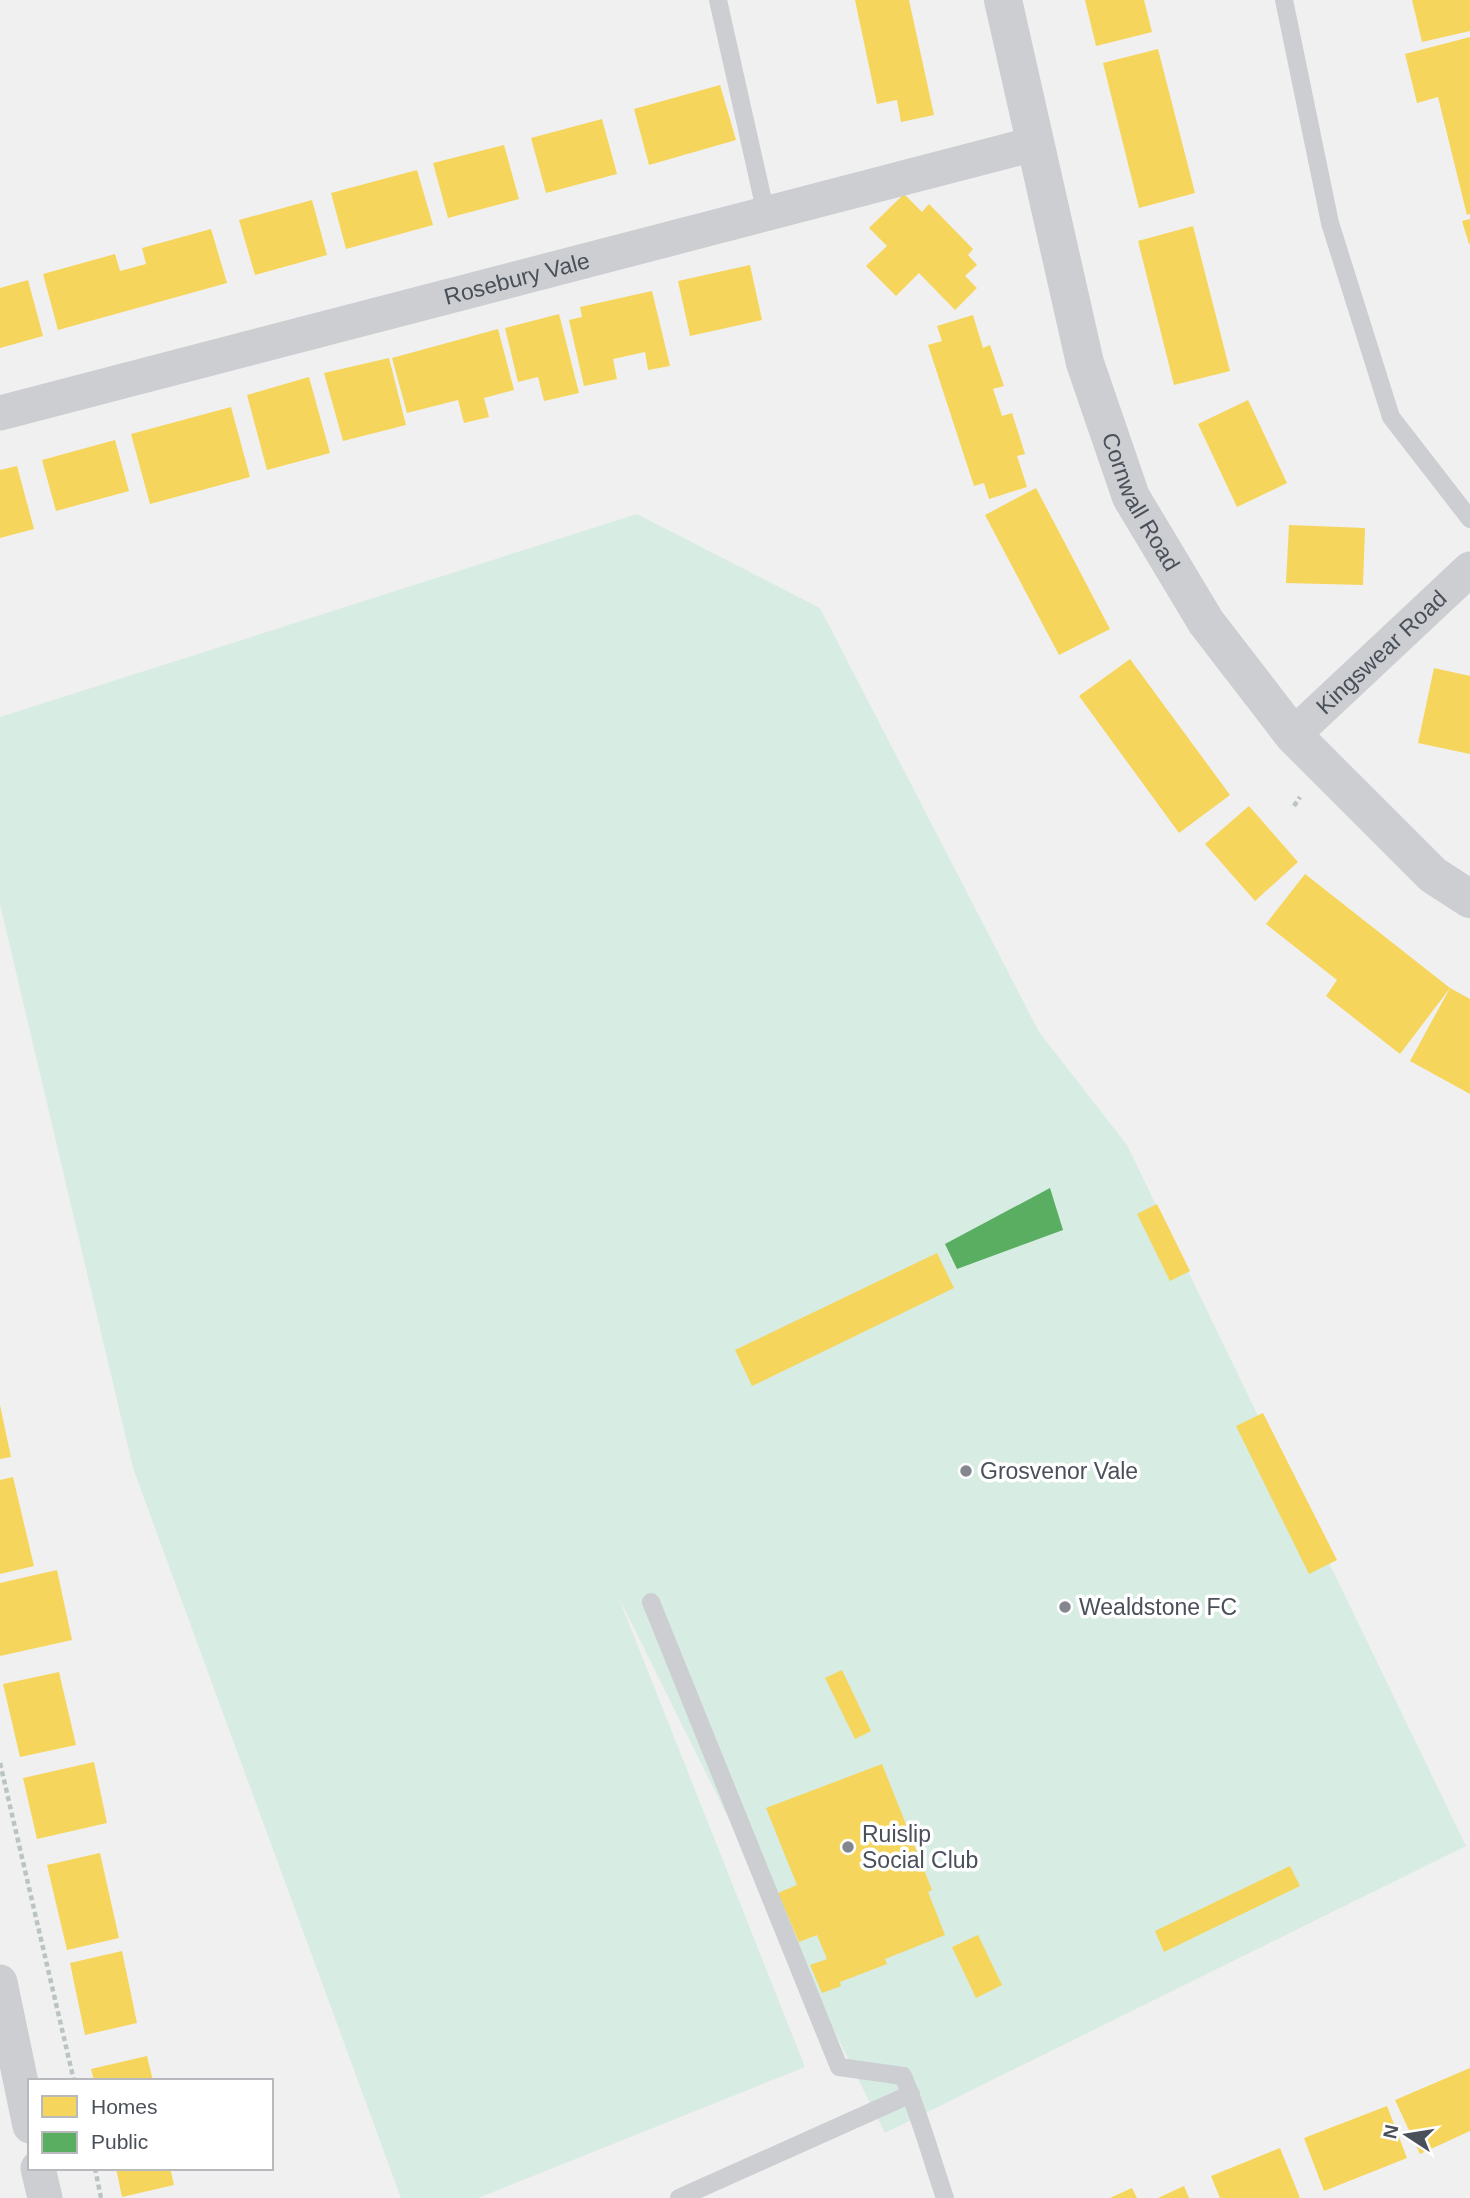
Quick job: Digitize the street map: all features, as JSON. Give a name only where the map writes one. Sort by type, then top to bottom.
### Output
[{"type":"street","name":"Cornwall Road","points":[[1003,0],[1086,363],[1131,497],[1206,622],[1293,735],[1433,875],[1470,899]]},
{"type":"street","name":"Rosebury Vale","points":[[0,413],[1034,144]]},
{"type":"street","name":"Kingswear Road","points":[[1293,735],[1470,569]]},
{"type":"street","points":[[0,1982],[28,2116]]},
{"type":"street","points":[[38,2170],[45,2198]]},
{"type":"lane","points":[[718,0],[766,214]]},
{"type":"lane","points":[[1284,0],[1330,223],[1391,417],[1470,519]]},
{"type":"lane","points":[[651,1602],[839,2067],[903,2076],[945,2198]]},
{"type":"lane","points":[[679,2198],[911,2094]]},
{"type":"path","points":[[0,1763],[74,2079]]},
{"type":"path","points":[[95,2170],[101,2198]]},
{"type":"green space","points":[[637,514],[820,608],[1039,1032],[1127,1145],[1466,1846],[885,2133],[618,1596],[805,2067],[478,2198],[401,2198],[133,1468],[0,904],[0,717]]},
{"type":"building: Homes","points":[[855,0],[909,0],[934,115],[901,122],[897,100],[877,104]]},
{"type":"building: Homes","points":[[1085,0],[1144,0],[1152,32],[1096,46]]},
{"type":"building: Homes","points":[[1412,0],[1470,0],[1470,31],[1422,42]]},
{"type":"building: Homes","points":[[1470,37],[1470,214],[1467,215],[1438,97],[1417,103],[1405,54]]},
{"type":"building: Homes","points":[[1158,49],[1195,193],[1139,208],[1103,63]]},
{"type":"building: Homes","points":[[720,85],[736,140],[649,165],[634,109]]},
{"type":"building: Homes","points":[[602,119],[617,174],[546,193],[531,138]]},
{"type":"building: Homes","points":[[504,145],[519,199],[448,218],[433,163]]},
{"type":"building: Homes","points":[[417,170],[433,225],[346,249],[331,193]]},
{"type":"building: Homes","points":[[904,194],[922,212],[929,204],[973,249],[968,255],[977,265],[965,276],[977,288],[955,310],[919,273],[896,296],[866,266],[887,246],[869,228]]},
{"type":"building: Homes","points":[[312,200],[327,255],[255,275],[239,220]]},
{"type":"building: Homes","points":[[1470,219],[1470,244],[1469,244],[1462,221]]},
{"type":"building: Homes","points":[[1193,226],[1230,371],[1174,385],[1138,241]]},
{"type":"building: Homes","points":[[211,229],[227,283],[58,330],[43,274],[115,254],[120,271],[146,264],[142,248]]},
{"type":"building: Homes","points":[[750,265],[762,320],[690,336],[678,281]]},
{"type":"building: Homes","points":[[28,280],[43,336],[0,348],[0,288]]},
{"type":"building: Homes","points":[[652,291],[670,366],[648,370],[645,352],[613,359],[617,379],[584,386],[569,320],[582,317],[580,307]]},
{"type":"building: Homes","points":[[559,314],[579,393],[544,401],[538,377],[518,382],[505,328]]},
{"type":"building: Homes","points":[[973,315],[983,348],[990,345],[1004,386],[993,389],[1002,416],[1012,413],[1025,454],[1017,456],[1027,487],[989,499],[984,483],[974,486],[928,345],[942,341],[937,326]]},
{"type":"building: Homes","points":[[498,329],[514,390],[484,398],[489,417],[464,423],[458,400],[407,413],[392,358]]},
{"type":"building: Homes","points":[[389,358],[406,425],[343,441],[324,373]]},
{"type":"building: Homes","points":[[309,377],[330,453],[267,470],[247,395]]},
{"type":"building: Homes","points":[[1248,400],[1287,483],[1237,507],[1198,424]]},
{"type":"building: Homes","points":[[231,407],[250,477],[150,504],[131,434]]},
{"type":"building: Homes","points":[[115,440],[129,491],[56,511],[42,460]]},
{"type":"building: Homes","points":[[17,466],[34,529],[0,538],[0,470]]},
{"type":"building: Homes","points":[[1036,488],[1110,629],[1059,655],[985,515]]},
{"type":"building: Homes","points":[[1289,525],[1365,528],[1363,585],[1286,583]]},
{"type":"building: Homes","points":[[1130,659],[1230,795],[1179,833],[1079,696]]},
{"type":"building: Homes","points":[[1434,668],[1470,676],[1470,754],[1418,743]]},
{"type":"building: Homes","points":[[1249,806],[1298,862],[1255,901],[1205,844]]},
{"type":"building: Homes","points":[[1305,874],[1450,988],[1400,1054],[1326,996],[1337,980],[1266,924]]},
{"type":"building: Homes","points":[[1450,988],[1470,999],[1470,1094],[1410,1061]]},
{"type":"building: Homes","points":[[1157,1204],[1190,1271],[1170,1281],[1137,1214]]},
{"type":"building: Homes","points":[[937,1253],[954,1288],[752,1386],[735,1350]]},
{"type":"building: Homes","points":[[0,1405],[11,1457],[0,1459]]},
{"type":"building: Homes","points":[[1263,1413],[1337,1560],[1309,1574],[1236,1426]]},
{"type":"building: Homes","points":[[13,1477],[34,1566],[0,1574],[0,1480]]},
{"type":"building: Homes","points":[[57,1570],[72,1640],[0,1656],[0,1583]]},
{"type":"building: Homes","points":[[842,1670],[871,1731],[855,1739],[825,1678]]},
{"type":"building: Homes","points":[[59,1672],[76,1745],[20,1757],[3,1684]]},
{"type":"building: Homes","points":[[94,1762],[107,1823],[37,1839],[23,1778]]},
{"type":"building: Homes","name":"Ruislip Social Club","points":[[882,1764],[932,1890],[928,1892],[945,1935],[885,1959],[887,1964],[840,1982],[841,1986],[822,1993],[810,1965],[827,1959],[817,1935],[799,1942],[778,1893],[797,1885],[766,1808]]},
{"type":"building: Homes","points":[[100,1853],[119,1938],[67,1950],[47,1865]]},
{"type":"building: Homes","points":[[1290,1866],[1300,1886],[1164,1952],[1155,1931]]},
{"type":"building: Homes","points":[[978,1935],[1002,1985],[976,1998],[952,1947]]},
{"type":"building: Homes","points":[[122,1951],[137,2023],[85,2035],[70,1963]]},
{"type":"building: Homes","points":[[147,2056],[153,2079],[94,2079],[91,2069]]},
{"type":"building: Homes","points":[[1470,2068],[1470,2131],[1420,2154],[1395,2100]]},
{"type":"building: Homes","points":[[1387,2106],[1407,2158],[1324,2191],[1304,2138]]},
{"type":"building: Homes","points":[[1280,2148],[1300,2198],[1220,2198],[1211,2176]]},
{"type":"building: Homes","points":[[116,2170],[170,2170],[174,2185],[122,2197]]},
{"type":"building: Homes","points":[[1184,2186],[1189,2198],[1158,2198]]},
{"type":"building: Homes","points":[[1132,2188],[1137,2198],[1110,2198]]},
{"type":"building: Public","points":[[1050,1188],[1063,1230],[957,1269],[945,1244]]},
{"type":"place","name":"Grosvenor Vale","points":[[966,1471]]},
{"type":"place","name":"Wealdstone FC","points":[[1065,1607]]},
{"type":"place","name":"Ruislip Social Club","points":[[848,1847]]}]
